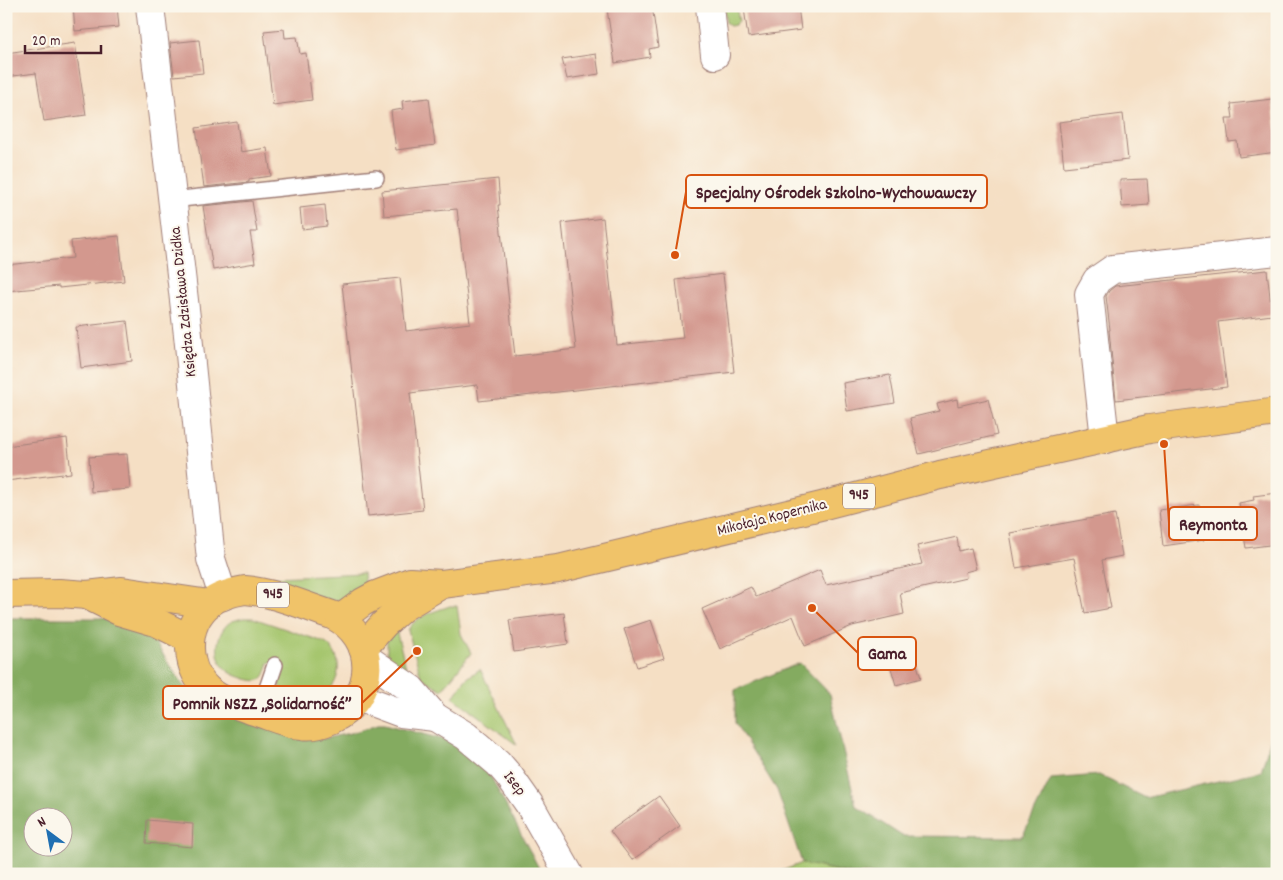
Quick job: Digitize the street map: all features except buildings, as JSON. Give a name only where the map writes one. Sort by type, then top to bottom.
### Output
[{"type":"main road","name":"Mikołaja Kopernika","points":[[340,619],[363,602],[410,582],[442,584],[558,569],[940,475],[1149,429],[1277,412]]},
{"type":"main road","name":"Mikołaja Kopernika","points":[[364,653],[384,624],[402,608],[442,584]]},
{"type":"main road","name":"945","points":[[6,594],[87,595],[122,591],[216,600],[235,592],[245,590],[256,591],[340,619],[352,630],[364,653]]},
{"type":"main road","name":"945","points":[[87,595],[119,611],[156,622],[190,638]]},
{"type":"main road","points":[[216,600],[195,622],[190,638],[190,659],[193,669],[204,686],[212,694],[224,700],[302,726],[314,726],[326,722],[338,717],[348,708],[363,688],[366,673],[364,653]]},
{"type":"street","name":"Księdza Zdzisława Dzidka","points":[[150,6],[188,334],[216,600]]},
{"type":"street","points":[[710,6],[714,55]]},
{"type":"street","points":[[1105,439],[1089,294],[1097,280],[1113,269],[1277,251]]},
{"type":"street","name":"Isep","points":[[364,653],[411,689],[435,717],[476,743],[498,763],[529,804],[569,874]]},
{"type":"street","name":"Isep","points":[[358,697],[401,713],[435,717]]},
{"type":"lane","points":[[172,200],[376,178]]},
{"type":"lane","points":[[259,712],[276,665]]},
{"type":"green space","points":[[724,6],[736,6],[739,21],[735,25],[730,26],[726,23]]},
{"type":"green space","points":[[363,573],[365,592],[349,598],[332,601],[255,578]]},
{"type":"green space","points":[[450,606],[457,606],[461,634],[471,653],[442,690],[421,677],[408,630],[411,625],[421,618]]},
{"type":"green space","points":[[6,618],[101,618],[136,623],[154,640],[183,685],[196,699],[289,734],[322,739],[355,732],[378,724],[385,724],[453,742],[476,758],[491,777],[542,874],[6,874]]},
{"type":"green space","points":[[244,618],[253,618],[328,645],[336,655],[338,663],[336,679],[332,686],[327,692],[319,696],[306,698],[282,690],[279,680],[283,667],[269,662],[264,676],[257,680],[246,679],[228,671],[223,666],[218,654],[219,640],[224,628],[229,623]]},
{"type":"green space","points":[[396,630],[408,675],[389,660],[387,654],[387,641]]},
{"type":"green space","points":[[800,663],[830,694],[856,806],[902,836],[1022,837],[1051,779],[1099,775],[1145,798],[1261,771],[1273,731],[1277,732],[1277,874],[852,874],[802,863],[777,790],[735,723],[735,690]]},
{"type":"green space","points":[[480,669],[517,745],[453,697],[466,679]]},
{"type":"green space","points":[[802,863],[852,874],[774,874]]},
{"type":"place","name":"Specjalny Ośrodek Szkolno-Wychowawczy","points":[[675,255]]},
{"type":"place","name":"Reymonta","points":[[1164,444]]},
{"type":"place","name":"Gama","points":[[812,608]]},
{"type":"place","name":"Pomnik NSZZ „Solidarność”","points":[[417,651]]}]
